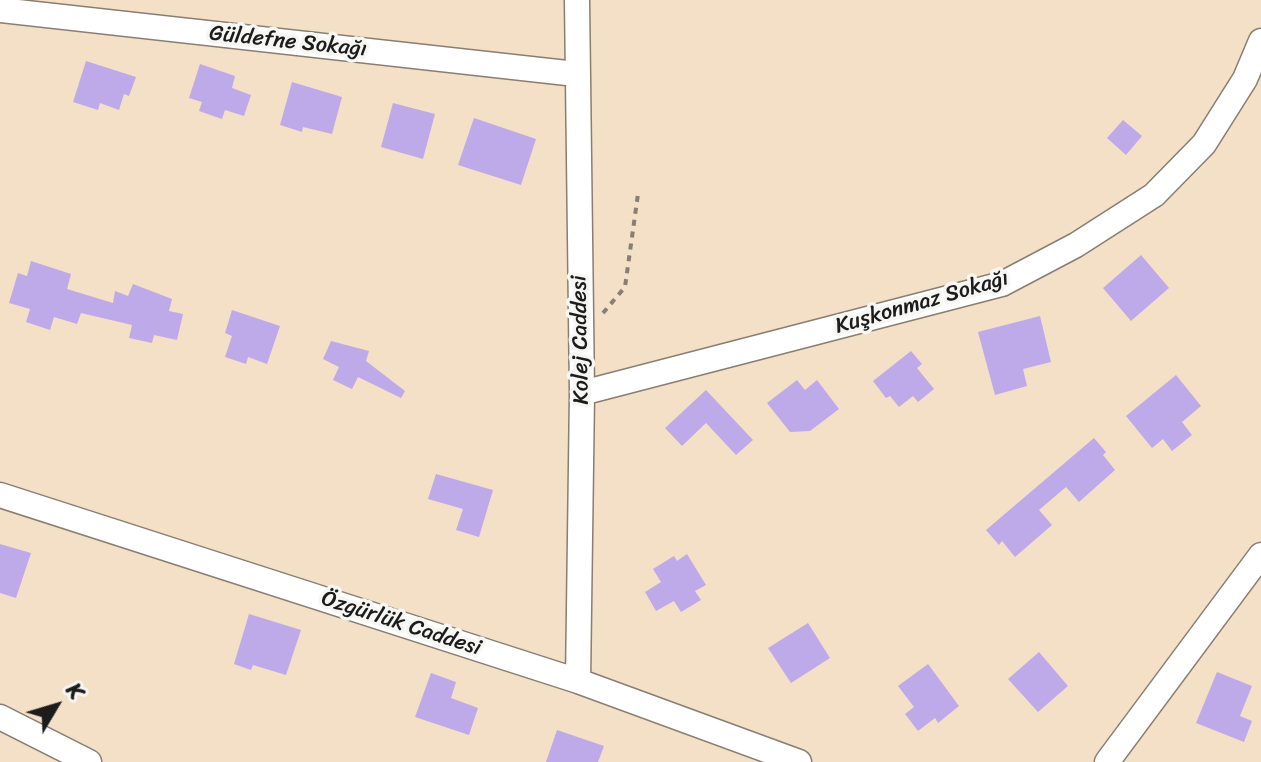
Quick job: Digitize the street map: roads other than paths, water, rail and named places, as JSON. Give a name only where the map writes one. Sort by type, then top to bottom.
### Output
[{"type":"street","name":"Kolej Caddesi","points":[[577,0],[582,393],[578,681]]},
{"type":"street","name":"Güldefne Sokağı","points":[[0,10],[576,74]]},
{"type":"street","name":"Kuşkonmaz Sokağı","points":[[582,393],[1002,284],[1076,245],[1154,195],[1204,144],[1245,79],[1261,41]]},
{"type":"street","name":"Özgürlük Caddesi","points":[[0,495],[578,681],[799,762]]},
{"type":"street","points":[[1107,762],[1261,555]]},
{"type":"street","points":[[0,717],[89,762]]}]
